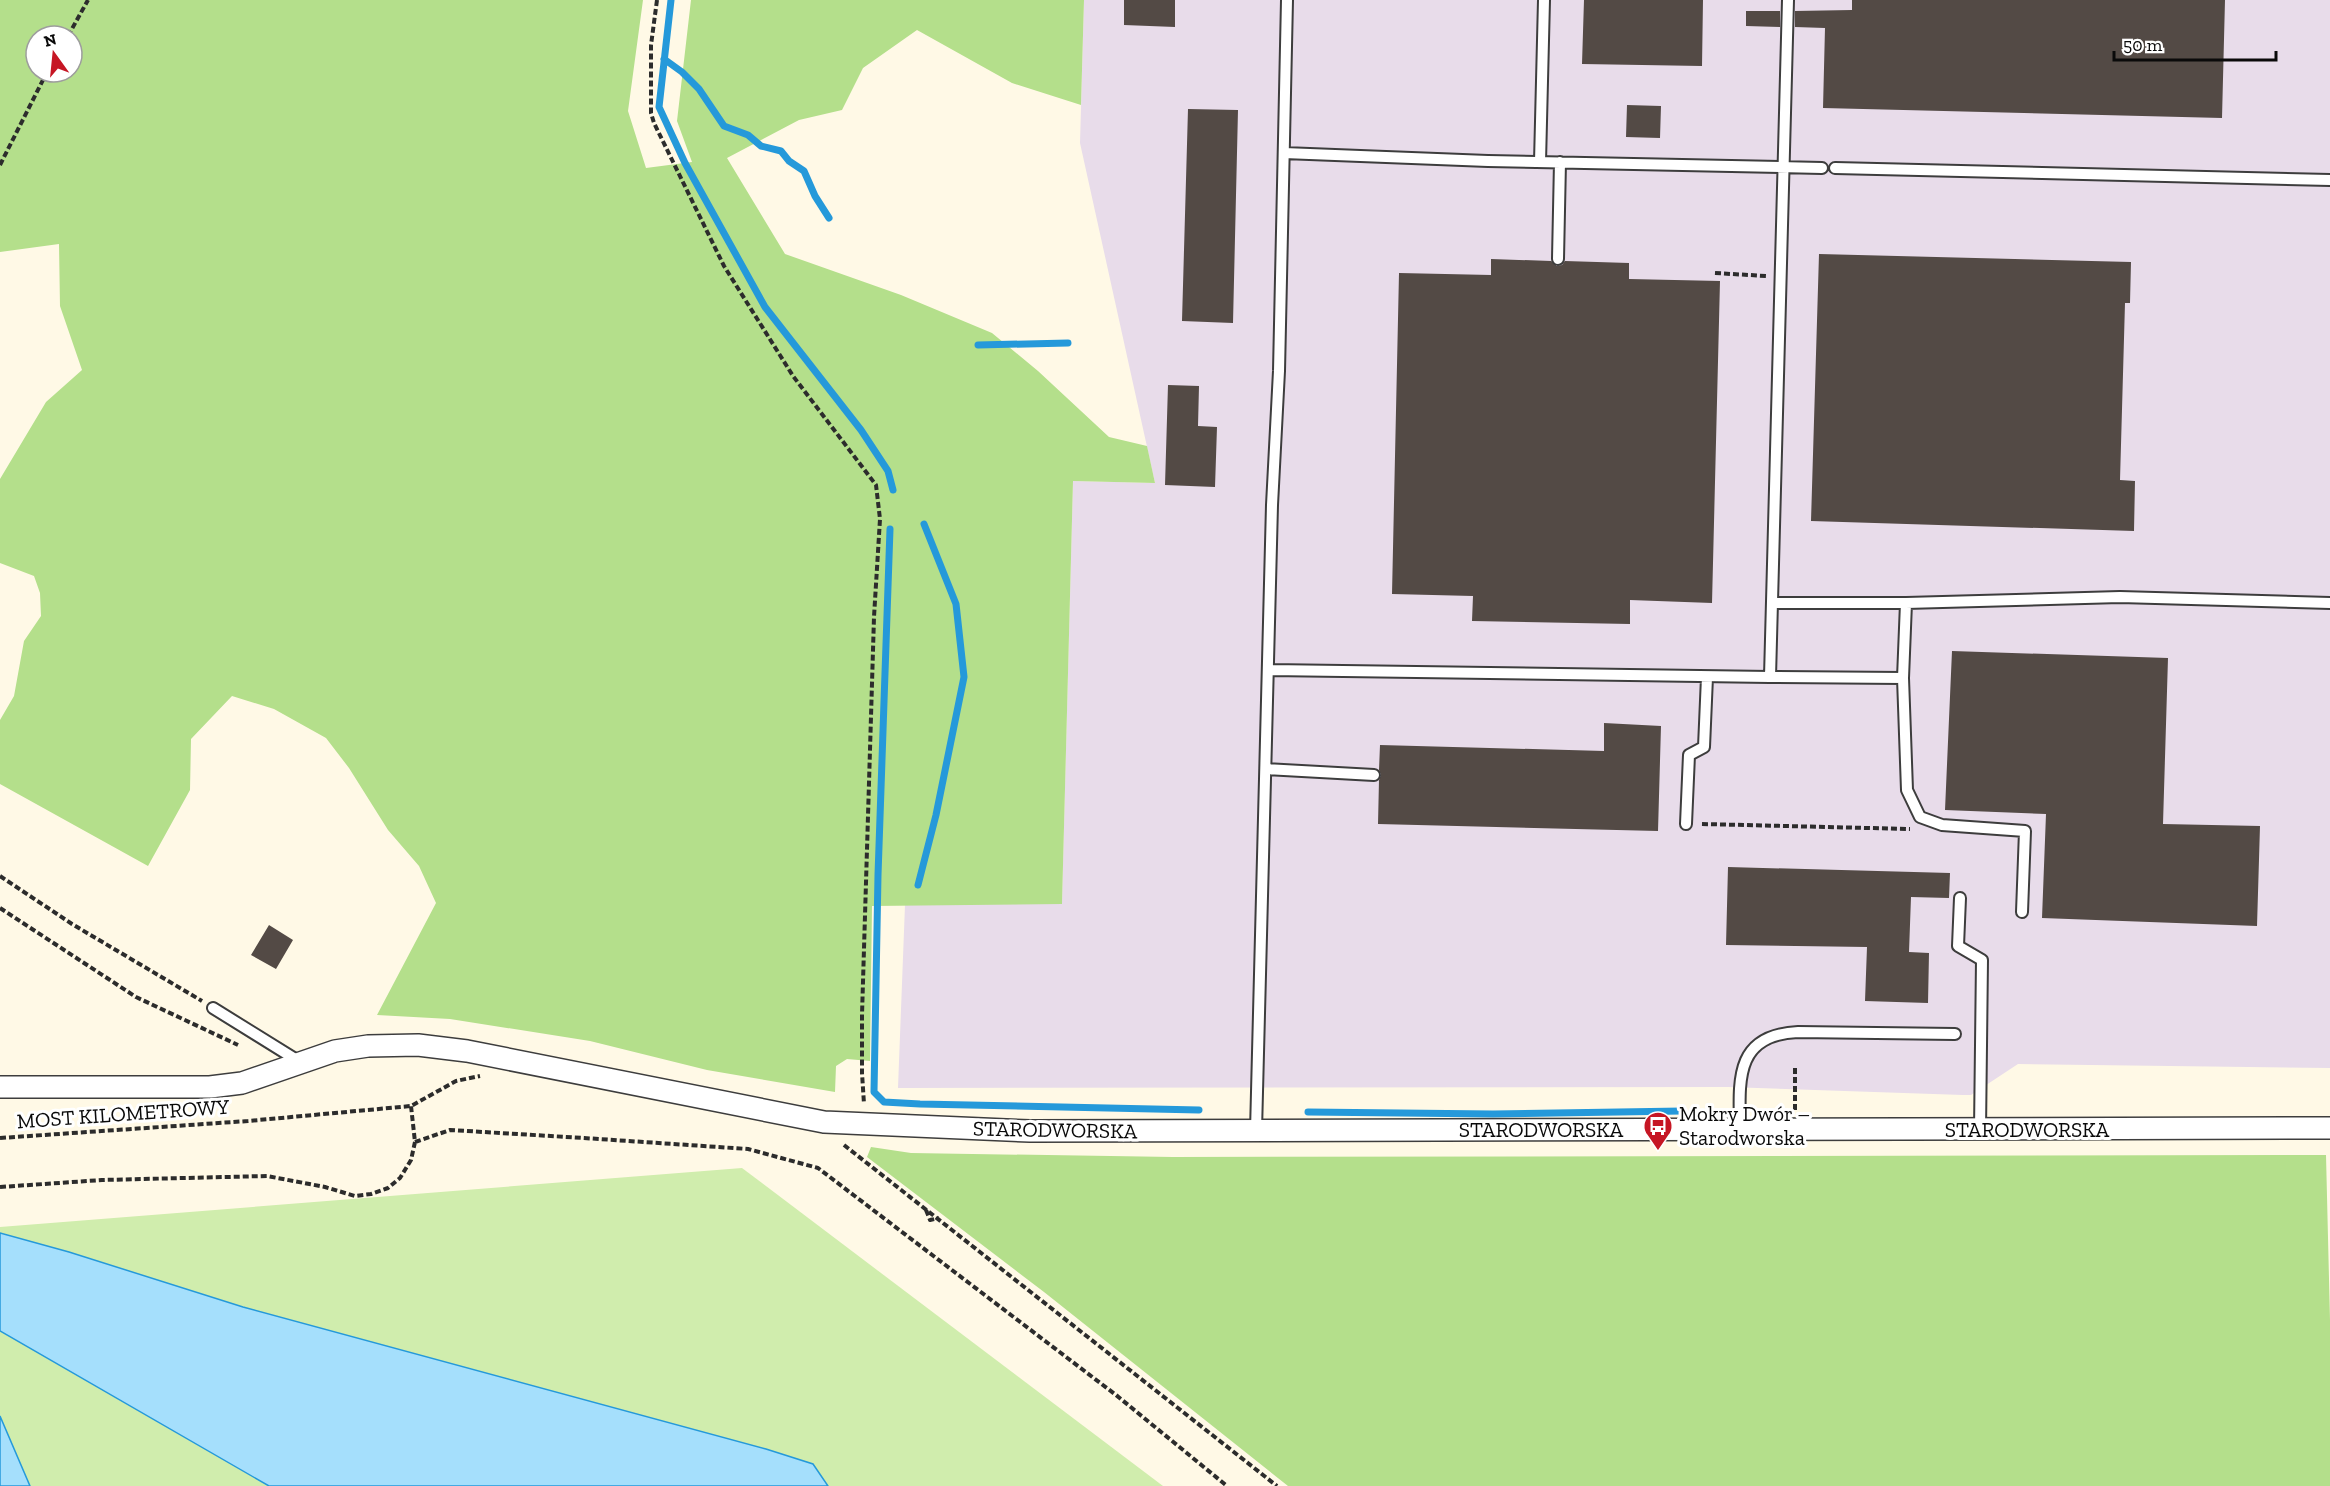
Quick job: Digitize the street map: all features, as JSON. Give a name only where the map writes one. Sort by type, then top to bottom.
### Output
[{"type":"street","name":"STARODWORSKA","points":[[0,1087],[210,1087],[242,1083],[335,1052],[368,1046],[408,1045],[467,1051],[824,1122],[864,1124],[1030,1131],[2330,1128]]},
{"type":"lane","points":[[1256,1131],[1287,0]]},
{"type":"lane","points":[[1540,162],[1545,0]]},
{"type":"lane","points":[[1770,677],[1788,0]]},
{"type":"lane","points":[[1284,153],[1540,162],[1822,168]]},
{"type":"lane","points":[[1558,259],[1560,162]]},
{"type":"lane","points":[[1834,168],[2330,180]]},
{"type":"lane","points":[[1772,603],[1906,603],[2120,597],[2330,603]]},
{"type":"lane","points":[[1906,603],[1903,678],[1907,790],[1920,817],[1942,825],[2025,831],[2022,912]]},
{"type":"lane","points":[[1268,670],[1903,678]]},
{"type":"lane","points":[[1686,824],[1689,755],[1704,747],[1707,676]]},
{"type":"lane","points":[[1266,769],[1374,774]]},
{"type":"lane","points":[[1960,898],[1958,946],[1982,960],[1980,1130]]},
{"type":"lane","points":[[213,1008],[300,1062]]},
{"type":"lane","points":[[1740,1128],[1740,1074],[1745,1061],[1764,1040],[1780,1033],[1955,1034]]},
{"type":"path","points":[[75,24],[88,0]]},
{"type":"path","points":[[657,0],[651,45],[651,113],[724,266],[794,376],[876,485],[880,519],[874,628],[862,1015],[861,1072],[864,1124]]},
{"type":"path","points":[[0,165],[41,84]]},
{"type":"path","points":[[1715,273],[1780,276]]},
{"type":"path","points":[[1686,824],[1909,830],[1920,817]]},
{"type":"path","points":[[0,876],[72,924],[213,1008]]},
{"type":"path","points":[[0,908],[136,997],[247,1048]]},
{"type":"path","points":[[0,1187],[102,1180],[267,1176],[325,1187],[355,1196],[371,1194],[388,1188],[400,1178],[411,1160],[415,1142],[411,1106],[456,1081],[500,1071],[503,1058]]},
{"type":"path","points":[[1795,1068],[1795,1096]]},
{"type":"path","name":"MOST KILOMETROWY","points":[[0,1138],[248,1121],[411,1106]]},
{"type":"path","points":[[824,1122],[835,1138],[1277,1486]]},
{"type":"path","points":[[415,1142],[450,1130],[748,1149],[818,1168],[1116,1395],[1227,1486]]},
{"type":"path","points":[[926,1209],[930,1220],[939,1218]]},
{"type":"shaded area","points":[[1084,0],[2330,0],[2330,1068],[2018,1064],[1971,1095],[1728,1087],[898,1088],[905,905],[1062,903],[1073,481],[1155,483],[1080,143]]},
{"type":"green space","points":[[0,0],[643,0],[628,111],[646,168],[692,162],[677,121],[691,0],[1084,0],[1081,105],[1012,83],[917,30],[863,68],[842,110],[799,120],[727,158],[785,254],[901,295],[992,333],[1038,371],[1109,437],[1147,446],[1155,483],[1073,481],[1062,904],[872,906],[870,1061],[847,1059],[836,1066],[835,1092],[707,1070],[590,1041],[450,1019],[377,1015],[436,903],[419,866],[388,830],[349,768],[326,738],[274,709],[232,696],[191,739],[190,790],[148,866],[0,784],[0,720],[14,696],[24,641],[41,616],[40,593],[34,576],[0,563],[0,479],[46,402],[82,370],[60,306],[59,244],[0,252]]},
{"type":"green space","points":[[871,1147],[911,1153],[1173,1157],[2326,1155],[2330,1320],[2330,1486],[1288,1486],[1044,1292],[867,1157]]},
{"type":"green space","points":[[742,1168],[1163,1486],[0,1486],[0,1227]]},
{"type":"water","points":[[0,1233],[69,1252],[243,1307],[766,1449],[813,1464],[828,1486],[269,1486],[0,1331]]},
{"type":"water","points":[[0,1416],[30,1486],[0,1486]]},
{"type":"building","points":[[1124,0],[1175,0],[1175,27],[1124,25]]},
{"type":"building","points":[[1584,0],[1703,0],[1702,66],[1582,64]]},
{"type":"building","points":[[1852,0],[2225,0],[2222,118],[1823,108],[1825,28],[1795,27],[1795,11],[1852,10]]},
{"type":"building","points":[[1746,11],[1780,11],[1780,27],[1746,26]]},
{"type":"building","points":[[1627,105],[1661,106],[1660,138],[1626,137]]},
{"type":"building","points":[[1188,109],[1238,110],[1233,323],[1182,321]]},
{"type":"building","points":[[1819,254],[2131,262],[2130,303],[2125,303],[2120,480],[2135,481],[2134,531],[1811,521]]},
{"type":"building","points":[[1491,259],[1551,261],[1557,266],[1562,265],[1565,261],[1629,263],[1629,279],[1720,281],[1712,603],[1630,600],[1630,624],[1472,621],[1473,596],[1392,594],[1399,273],[1491,275]]},
{"type":"building","points":[[1168,385],[1199,386],[1198,426],[1217,427],[1215,487],[1165,485]]},
{"type":"building","points":[[1952,651],[2168,658],[2163,824],[2260,826],[2257,926],[2042,918],[2046,814],[1945,810]]},
{"type":"building","points":[[1604,723],[1661,726],[1658,831],[1378,824],[1380,745],[1604,751]]},
{"type":"building","points":[[1728,867],[1950,873],[1949,898],[1911,897],[1909,952],[1929,953],[1928,1003],[1865,1001],[1867,947],[1726,945]]},
{"type":"building","points":[[269,925],[293,940],[276,969],[251,955]]},
{"type":"waterway","points":[[671,0],[659,107],[685,163],[765,307],[861,430],[888,471],[893,490]]},
{"type":"waterway","points":[[664,59],[682,72],[699,89],[724,126],[748,135],[761,146],[781,151],[789,161],[804,171],[815,196],[829,218]]},
{"type":"waterway","points":[[978,345],[1068,343]]},
{"type":"waterway","points":[[918,885],[936,815],[964,677],[956,604],[924,524]]},
{"type":"waterway","points":[[890,529],[878,875],[874,1092],[884,1102],[920,1104],[1199,1110]]},
{"type":"waterway","points":[[1308,1112],[1493,1114],[1682,1111]]},
{"type":"place","name":"Mokry Dwór – Starodworska","points":[[1658,1152]]}]
